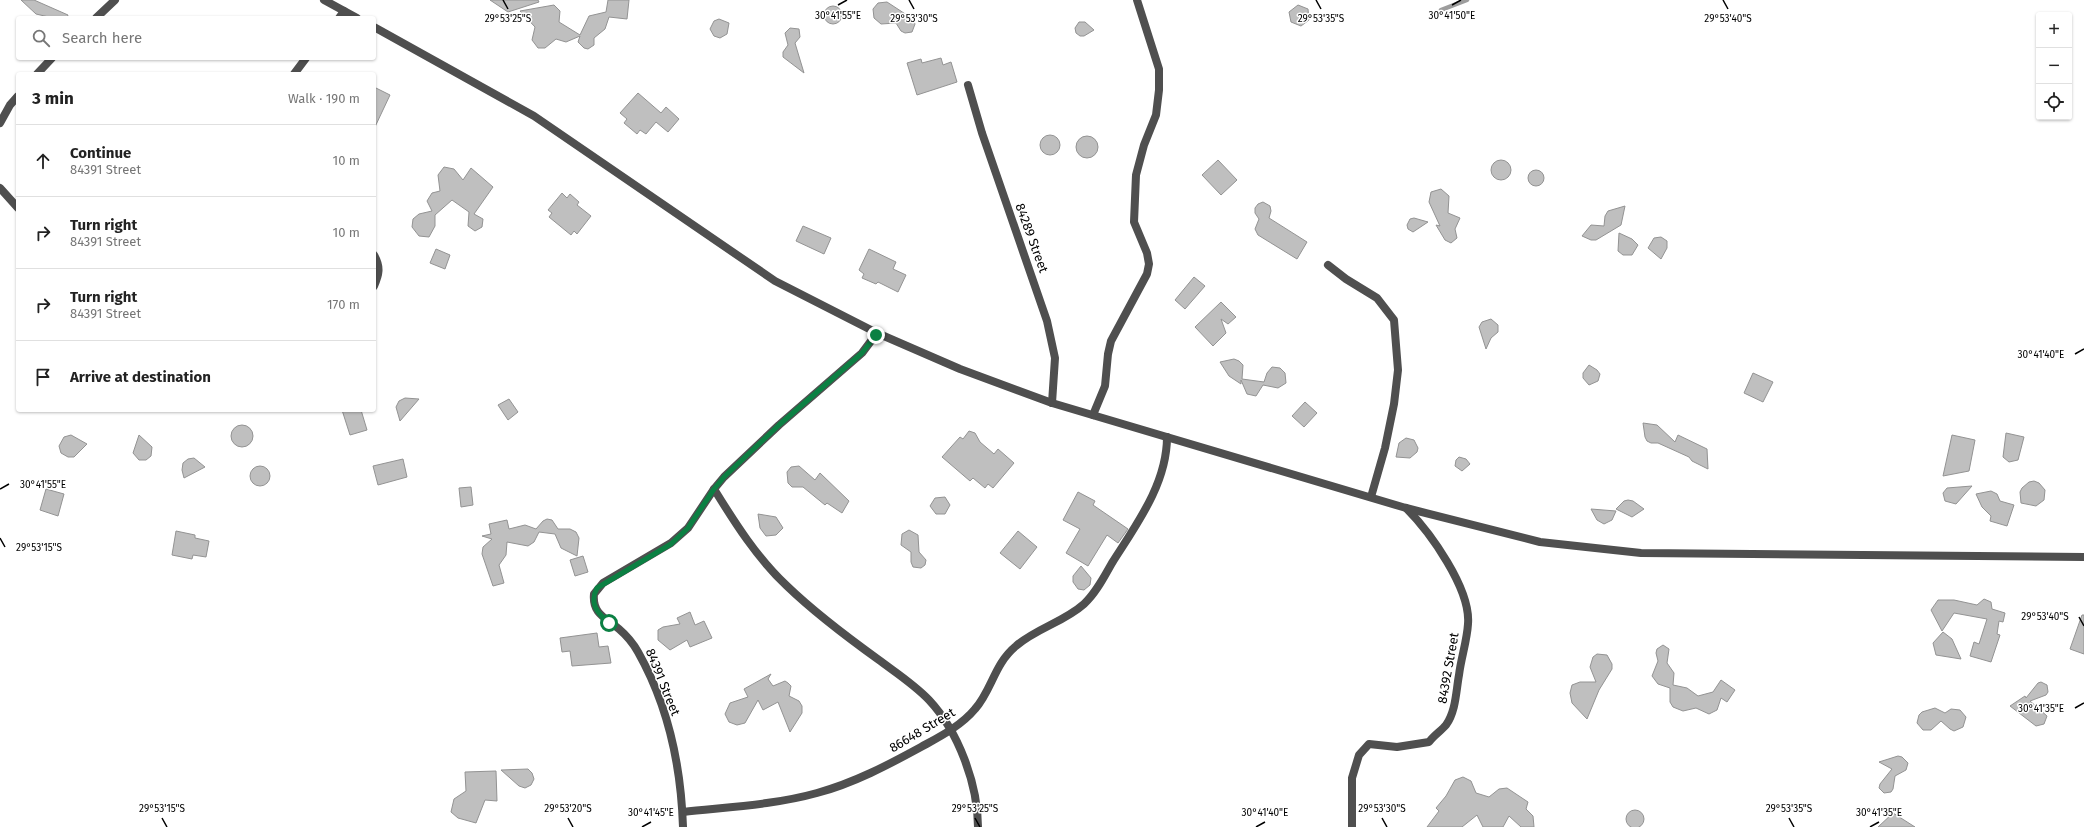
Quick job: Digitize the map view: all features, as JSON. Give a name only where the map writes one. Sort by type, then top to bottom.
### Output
[{"type":"street","points":[[98,16],[115,0]]},
{"type":"street","points":[[324,0],[353,16]]},
{"type":"street","points":[[1093,415],[1105,386],[1108,354],[1111,342],[1146,274],[1149,264],[1147,253],[1134,222],[1136,175],[1144,145],[1156,115],[1159,90],[1159,69],[1137,0]]},
{"type":"street","points":[[340,16],[344,11]]},
{"type":"street","points":[[376,28],[534,116],[775,281],[878,333],[960,369],[1052,403],[1406,508],[1540,542],[1641,553],[2084,557]]},
{"type":"street","points":[[39,72],[50,60]]},
{"type":"street","points":[[296,72],[304,60]]},
{"type":"street","name":"84289 Street","points":[[968,85],[982,133],[1048,321],[1055,358],[1052,403]]},
{"type":"street","points":[[0,123],[10,105],[16,98]]},
{"type":"street","points":[[0,188],[16,206]]},
{"type":"street","points":[[376,258],[380,274],[376,282]]},
{"type":"street","points":[[1328,265],[1346,279],[1377,298],[1394,320],[1398,370],[1394,404],[1385,448],[1370,497]]},
{"type":"street","name":"84391 Street","points":[[683,827],[683,812],[672,740],[663,706],[648,669],[627,636],[600,616],[595,608],[594,594],[603,583],[671,544],[688,528],[714,489],[742,460],[779,425],[862,353],[878,333]]},
{"type":"street","name":"86648 Street","points":[[683,812],[789,799],[835,787],[909,753],[952,729],[975,709],[1002,660],[1016,646],[1071,614],[1085,603],[1098,587],[1153,495],[1167,448],[1167,437]]},
{"type":"street","points":[[714,489],[734,523],[758,554],[786,585],[840,631],[928,699],[952,729],[970,778],[978,811],[978,827]]},
{"type":"street","name":"84392 Street","points":[[1352,827],[1352,778],[1359,755],[1369,744],[1398,747],[1429,742],[1434,735],[1446,726],[1453,711],[1468,623],[1466,600],[1438,546],[1422,524],[1406,508]]},
{"type":"building","points":[[21,0],[34,0],[68,15],[44,16],[36,14]]},
{"type":"building","points":[[490,0],[538,0],[539,2],[508,12]]},
{"type":"building","points":[[608,0],[629,0],[627,19],[609,17],[605,29],[594,38],[594,45],[588,49],[584,48],[578,42],[580,36],[566,42],[556,39],[545,48],[538,48],[532,40],[535,27],[520,11],[554,5],[560,11],[559,22],[580,35],[589,16],[606,12]]},
{"type":"building","points":[[887,2],[913,19],[915,24],[912,32],[905,33],[901,31],[896,23],[881,24],[874,18],[873,9],[878,3]]},
{"type":"building","points":[[1298,5],[1308,9],[1309,20],[1301,26],[1291,22],[1289,12]]},
{"type":"building","points":[[833,6],[839,9],[842,15],[839,21],[833,24],[827,21],[824,15],[827,9]]},
{"type":"building","points":[[719,19],[729,23],[727,34],[720,38],[714,36],[710,29],[714,21]]},
{"type":"building","points":[[1079,22],[1085,22],[1094,30],[1084,36],[1080,36],[1076,33],[1075,28]]},
{"type":"building","points":[[790,28],[799,29],[800,37],[795,43],[804,73],[783,57],[783,52],[788,45],[785,33]]},
{"type":"building","points":[[941,58],[943,65],[951,62],[957,82],[917,95],[907,63],[921,59],[922,63]]},
{"type":"building","points":[[376,88],[390,95],[376,125]]},
{"type":"building","points":[[638,93],[661,113],[666,107],[679,119],[668,132],[656,122],[646,134],[640,130],[637,134],[624,123],[627,119],[620,113]]},
{"type":"building","points":[[1050,135],[1057,138],[1060,145],[1057,152],[1050,155],[1043,152],[1040,145],[1043,138]]},
{"type":"building","points":[[1087,136],[1095,139],[1098,147],[1095,155],[1087,158],[1079,155],[1076,147],[1079,139]]},
{"type":"building","points":[[1218,160],[1237,180],[1221,195],[1202,175]]},
{"type":"building","points":[[1501,160],[1508,163],[1511,170],[1508,177],[1501,180],[1494,177],[1491,170],[1494,163]]},
{"type":"building","points":[[444,167],[454,169],[463,180],[471,168],[493,187],[474,214],[483,219],[482,227],[475,231],[468,226],[469,212],[452,200],[435,215],[435,226],[429,237],[419,236],[412,227],[413,219],[419,214],[432,211],[427,201],[432,193],[440,191],[438,175]]},
{"type":"building","points":[[1536,170],[1543,175],[1544,178],[1539,185],[1536,186],[1529,181],[1528,178],[1533,171]]},
{"type":"building","points":[[1441,189],[1449,196],[1448,213],[1460,218],[1455,229],[1457,238],[1451,243],[1445,240],[1436,225],[1440,226],[1429,202],[1431,192]]},
{"type":"building","points":[[562,193],[567,198],[570,194],[579,202],[577,205],[591,216],[577,234],[574,231],[571,235],[549,217],[552,213],[548,210]]},
{"type":"building","points":[[1263,202],[1270,206],[1271,211],[1269,218],[1307,242],[1297,259],[1258,235],[1255,229],[1259,219],[1255,213],[1255,208],[1258,204]]},
{"type":"building","points":[[1625,206],[1621,225],[1596,240],[1591,240],[1582,236],[1591,225],[1604,226],[1605,216],[1608,211]]},
{"type":"building","points":[[1414,218],[1428,222],[1413,232],[1408,229],[1407,225],[1410,219]]},
{"type":"building","points":[[803,226],[831,238],[824,254],[796,241]]},
{"type":"building","points":[[1619,233],[1632,239],[1638,245],[1632,255],[1623,255],[1618,251]]},
{"type":"building","points":[[1661,237],[1667,241],[1667,248],[1661,259],[1648,248],[1654,238]]},
{"type":"building","points":[[436,249],[450,255],[445,269],[430,263]]},
{"type":"building","points":[[869,249],[896,262],[893,269],[906,275],[898,292],[878,282],[876,284],[862,278],[864,274],[859,270]]},
{"type":"building","points":[[1194,277],[1205,286],[1185,309],[1175,300]]},
{"type":"building","points":[[1221,302],[1236,317],[1228,324],[1221,319],[1226,333],[1213,346],[1195,327]]},
{"type":"building","points":[[1491,319],[1498,325],[1498,332],[1491,338],[1486,349],[1479,327],[1482,322]]},
{"type":"building","points":[[1234,359],[1243,365],[1242,379],[1264,382],[1267,373],[1272,367],[1280,368],[1285,373],[1286,383],[1278,388],[1263,385],[1256,396],[1247,394],[1241,380],[1241,384],[1229,376],[1220,362]]},
{"type":"building","points":[[1589,365],[1600,374],[1598,381],[1589,385],[1583,378],[1583,373]]},
{"type":"building","points":[[1753,373],[1773,382],[1763,402],[1744,393]]},
{"type":"building","points":[[405,398],[419,399],[400,421],[396,407],[399,401]]},
{"type":"building","points":[[509,399],[518,412],[508,420],[498,405]]},
{"type":"building","points":[[1305,402],[1317,413],[1304,427],[1292,416]]},
{"type":"building","points":[[343,412],[362,412],[367,430],[350,435]]},
{"type":"building","points":[[1643,423],[1657,425],[1675,442],[1678,435],[1707,449],[1708,469],[1692,461],[1689,457],[1658,443],[1651,443],[1647,441]]},
{"type":"building","points":[[238,425],[246,425],[253,432],[253,440],[246,447],[238,447],[231,440],[231,432]]},
{"type":"building","points":[[969,431],[975,433],[980,442],[994,454],[998,449],[1014,463],[993,488],[988,484],[985,488],[973,478],[970,481],[942,457],[960,437],[963,439]]},
{"type":"building","points":[[2006,433],[2024,437],[2018,460],[2009,462],[2003,457]]},
{"type":"building","points":[[71,435],[87,444],[74,457],[68,457],[61,453],[59,446],[64,437]]},
{"type":"building","points":[[139,435],[152,447],[151,456],[146,460],[139,460],[133,453]]},
{"type":"building","points":[[1952,435],[1975,440],[1969,471],[1943,476]]},
{"type":"building","points":[[1406,438],[1414,440],[1418,448],[1417,452],[1410,458],[1396,457],[1399,443]]},
{"type":"building","points":[[1459,457],[1466,459],[1470,464],[1462,471],[1455,466],[1456,460]]},
{"type":"building","points":[[194,458],[205,467],[184,478],[182,470],[183,463],[188,459]]},
{"type":"building","points":[[403,459],[407,477],[378,485],[373,466]]},
{"type":"building","points":[[260,466],[267,469],[270,476],[267,483],[260,486],[253,483],[250,476],[253,469]]},
{"type":"building","points":[[799,466],[815,480],[820,473],[849,501],[842,513],[827,503],[825,505],[803,487],[792,487],[788,483],[787,472],[791,467]]},
{"type":"building","points":[[2034,481],[2039,483],[2045,490],[2044,500],[2036,506],[2021,503],[2020,492],[2022,488],[2029,482]]},
{"type":"building","points":[[1972,486],[1956,504],[1945,501],[1943,493],[1947,488]]},
{"type":"building","points":[[471,487],[473,505],[461,507],[459,488]]},
{"type":"building","points":[[46,489],[64,494],[58,516],[40,510]]},
{"type":"building","points":[[1991,491],[1997,494],[2000,501],[2014,505],[2007,526],[1990,521],[1991,516],[1982,507],[1976,494]]},
{"type":"building","points":[[1078,492],[1095,501],[1093,505],[1128,529],[1118,543],[1107,535],[1088,566],[1066,553],[1080,529],[1063,520]]},
{"type":"building","points":[[945,497],[950,505],[945,514],[936,514],[930,506],[935,498]]},
{"type":"building","points":[[1624,501],[1633,501],[1644,509],[1632,517],[1616,509]]},
{"type":"building","points":[[1591,509],[1616,511],[1612,520],[1604,524],[1597,520]]},
{"type":"building","points":[[758,514],[776,517],[783,528],[776,535],[766,536],[760,528]]},
{"type":"building","points":[[547,519],[552,520],[558,529],[570,529],[576,532],[579,538],[577,556],[561,548],[555,534],[539,532],[534,542],[528,546],[507,542],[506,555],[499,565],[504,583],[493,586],[482,554],[483,547],[492,539],[482,536],[491,534],[489,524],[507,520],[509,529],[525,525],[536,529],[543,521]]},
{"type":"building","points":[[909,530],[918,535],[919,552],[926,560],[925,565],[921,568],[913,567],[911,562],[911,552],[901,545],[902,534]]},
{"type":"building","points":[[176,531],[195,535],[195,538],[209,541],[206,557],[193,555],[192,559],[172,555]]},
{"type":"building","points":[[1018,531],[1037,547],[1020,569],[1000,553]]},
{"type":"building","points":[[583,556],[588,572],[575,576],[570,560]]},
{"type":"building","points":[[1081,566],[1091,578],[1090,585],[1084,590],[1078,589],[1073,582],[1073,576]]},
{"type":"building","points":[[1984,599],[1991,602],[1992,609],[2005,613],[2003,622],[1999,621],[1997,634],[2000,635],[1991,662],[1970,656],[1974,642],[1979,644],[1987,619],[1954,613],[1942,631],[1931,610],[1938,600],[1954,600],[1977,605]]},
{"type":"building","points":[[690,612],[695,625],[704,621],[712,638],[690,647],[687,640],[670,650],[658,640],[658,630],[663,627],[680,624],[677,618]]},
{"type":"building","points":[[2082,615],[2084,615],[2084,654],[2070,649]]},
{"type":"building","points":[[1943,632],[1952,639],[1961,659],[1936,655],[1933,643]]},
{"type":"building","points":[[597,633],[599,647],[608,646],[611,663],[572,666],[570,651],[562,652],[560,638]]},
{"type":"building","points":[[1663,645],[1669,649],[1667,663],[1674,673],[1673,685],[1687,688],[1698,696],[1713,692],[1721,680],[1735,690],[1727,702],[1721,698],[1717,710],[1709,714],[1696,708],[1683,711],[1673,707],[1670,702],[1670,688],[1658,684],[1652,676],[1658,661],[1656,653],[1657,649]]},
{"type":"building","points":[[1597,654],[1607,655],[1612,664],[1612,669],[1599,690],[1587,719],[1572,703],[1570,693],[1572,685],[1580,682],[1596,682],[1590,667],[1593,657]]},
{"type":"building","points":[[771,674],[768,679],[773,686],[785,681],[788,683],[791,686],[789,696],[799,701],[802,706],[802,713],[790,732],[778,702],[763,710],[758,700],[745,723],[737,725],[729,722],[725,714],[730,703],[748,697],[744,689]]},
{"type":"building","points":[[2041,682],[2047,685],[2048,692],[2046,695],[2030,701],[2047,716],[2044,724],[2036,726],[2010,706],[2025,696],[2026,698],[2038,683]]},
{"type":"building","points":[[1935,708],[1945,713],[1951,709],[1960,710],[1966,717],[1963,727],[1954,731],[1941,721],[1931,730],[1923,730],[1917,723],[1919,715],[1922,712]]},
{"type":"building","points":[[1898,756],[1902,757],[1908,763],[1906,770],[1895,776],[1893,789],[1891,792],[1884,793],[1879,788],[1880,784],[1892,769],[1879,762]]},
{"type":"building","points":[[528,769],[532,773],[534,779],[531,785],[525,788],[519,786],[501,770]]},
{"type":"building","points":[[496,771],[497,801],[485,800],[476,823],[458,818],[451,812],[454,799],[466,791],[465,772]]},
{"type":"building","points":[[1463,777],[1471,781],[1476,793],[1489,797],[1499,789],[1507,788],[1528,802],[1526,809],[1533,816],[1534,827],[1521,827],[1509,816],[1503,827],[1483,827],[1477,815],[1462,827],[1427,827],[1439,811],[1436,808],[1446,796],[1455,780]]},
{"type":"building","points":[[1631,810],[1639,810],[1644,815],[1642,826],[1639,828],[1631,828],[1626,823],[1626,815]]},
{"type":"building","points":[[1893,813],[1915,827],[1878,827]]},
{"type":"waterway","points":[[1441,10],[1467,0]]},
{"type":"route","points":[[609,623],[600,616],[595,608],[593,601],[597,588],[603,583],[671,544],[688,528],[714,489],[724,477],[779,425],[870,346],[876,335]]}]
